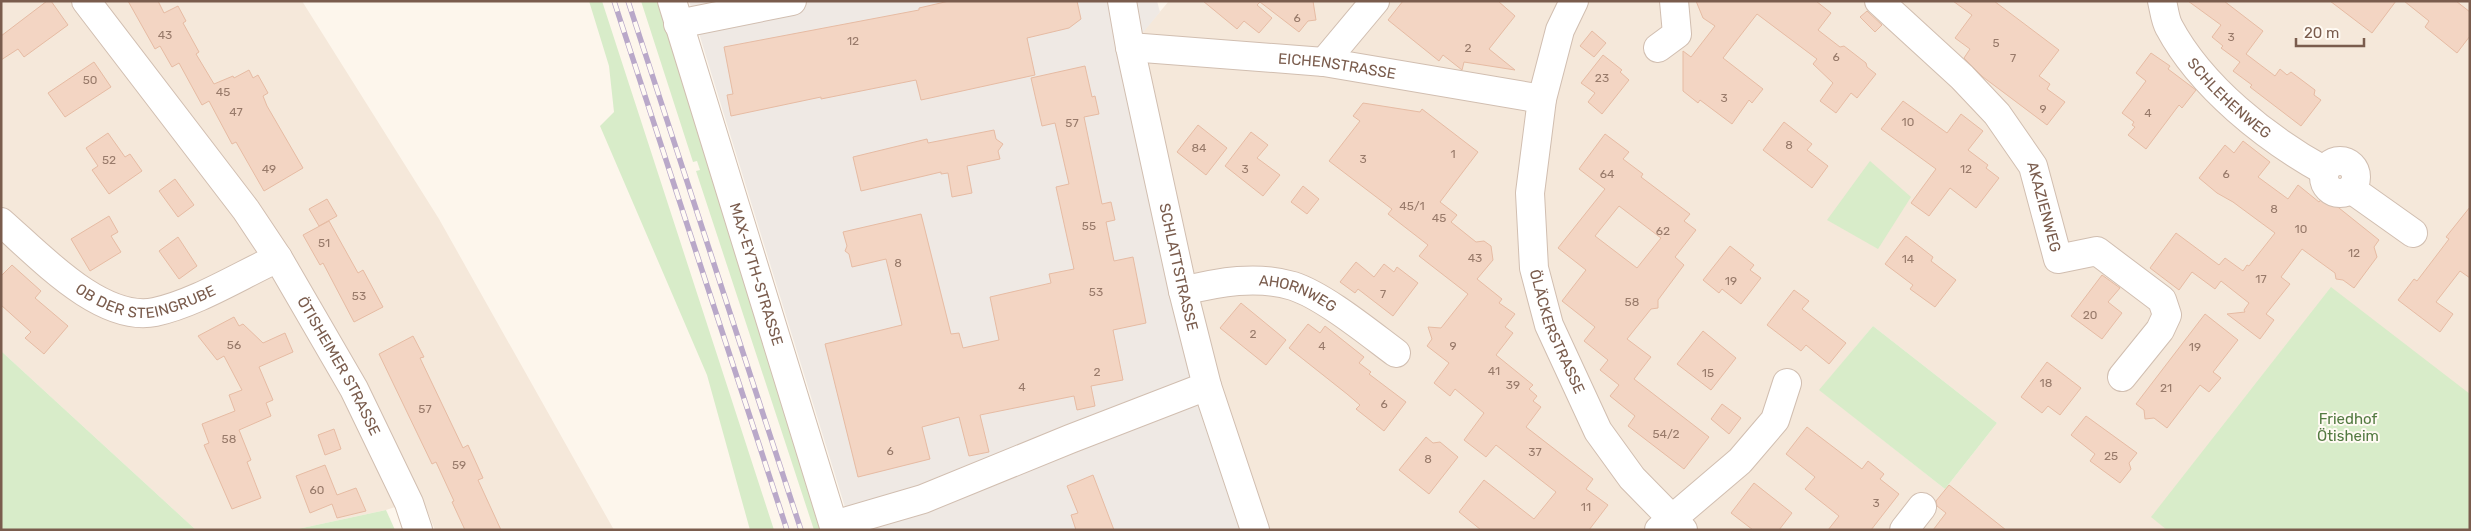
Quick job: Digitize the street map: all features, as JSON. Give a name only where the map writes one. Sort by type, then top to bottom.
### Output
[{"type":"street","name":"ÖTISHEIMER STRASSE","points":[[86,1],[246,210],[278,258],[354,389],[409,503],[418,530]]},
{"type":"street","name":"MAX-EYTH-STRASSE","points":[[792,1],[675,13],[835,527],[923,499],[1070,438],[1207,386]]},
{"type":"street","name":"SCHLATTSTRASSE","points":[[1122,1],[1130,47],[1183,291],[1207,386],[1255,530]]},
{"type":"street","points":[[1324,62],[1375,1]]},
{"type":"street","points":[[1658,48],[1677,34],[1674,1]]},
{"type":"street","name":"AKAZIENWEG","points":[[1879,1],[1962,77],[1997,114],[2033,166],[2058,259],[2097,251],[2162,300],[2167,314],[2160,330],[2122,376]]},
{"type":"street","name":"SCHLEHENWEG","points":[[2162,1],[2168,26],[2198,67],[2243,116],[2291,152],[2325,171],[2335,162],[2349,164],[2356,176],[2351,189],[2413,233]]},
{"type":"street","name":"ÖLÄCKERSTRASSE","points":[[1571,6],[1560,30],[1542,99],[1530,193],[1534,268],[1549,325],[1598,431],[1632,478],[1671,526]]},
{"type":"street","name":"EICHENSTRASSE","points":[[1130,47],[1324,62],[1542,99]]},
{"type":"street","name":"OB DER STEINGRUBE","points":[[1,222],[74,285],[96,299],[122,311],[153,312],[183,303],[278,258]]},
{"type":"street","name":"AHORNWEG","points":[[1183,291],[1217,283],[1254,280],[1294,286],[1330,306],[1396,353]]},
{"type":"street","points":[[1671,526],[1740,461],[1775,420],[1787,383]]},
{"type":"street","points":[[1904,530],[1922,507]]},
{"type":"shaded area","points":[[1,1],[302,1],[439,219],[614,530],[435,530],[422,498],[386,510],[293,530],[196,530],[1,351]]},
{"type":"shaded area","points":[[689,1],[1157,1],[1160,12],[1130,48],[1255,530],[852,530]]},
{"type":"shaded area","points":[[1169,1],[2470,1],[2470,530],[1255,530],[1130,47]],"holes":[[[1873,326],[1997,423],[1945,489],[1820,390]]]},
{"type":"green space","points":[[589,1],[602,1],[774,530],[750,530],[707,375],[600,126],[614,112],[609,66]]},
{"type":"green space","points":[[641,1],[658,1],[821,530],[814,530],[696,171],[700,170],[697,161],[693,162]]},
{"type":"green space","points":[[1870,161],[1911,197],[1878,249],[1827,220]]},
{"type":"green space","name":"Friedhof Ötisheim","points":[[2331,287],[2470,394],[2470,530],[2167,530],[2151,517]]},
{"type":"green space","points":[[1873,326],[1997,423],[1945,489],[1819,390]]},
{"type":"green space","points":[[1,351],[196,530],[1,530]]},
{"type":"green space","points":[[386,510],[395,530],[293,530]]},
{"type":"building","points":[[47,1],[51,1],[68,25],[24,57],[18,49],[1,60],[1,36]]},
{"type":"building","points":[[128,1],[158,1],[164,13],[178,6],[186,21],[183,23],[199,52],[196,54],[214,84],[233,76],[234,78],[249,70],[253,78],[258,75],[268,93],[263,96],[267,106],[303,168],[264,191],[236,142],[232,144],[209,101],[202,105],[179,63],[172,67],[160,46],[155,49]]},
{"type":"building","points":[[949,1],[1077,1],[1081,19],[1069,28],[1027,38],[1035,75],[921,100],[916,80],[731,116],[727,95],[733,94],[724,47],[919,10],[919,8]]},
{"type":"building","points":[[1203,1],[1313,1],[1316,20],[1308,21],[1299,32],[1260,2],[1257,5],[1272,18],[1259,33],[1244,21],[1237,29]]},
{"type":"building","points":[[1403,1],[1498,1],[1515,16],[1489,49],[1515,70],[1464,62],[1462,70],[1443,55],[1439,61],[1388,20]]},
{"type":"building","points":[[1696,1],[1816,1],[1831,13],[1818,30],[1840,47],[1844,46],[1866,63],[1867,67],[1876,74],[1857,98],[1851,93],[1836,113],[1820,101],[1833,83],[1813,64],[1817,59],[1757,14],[1723,58],[1763,89],[1752,103],[1749,100],[1732,124],[1700,100],[1698,103],[1683,91],[1683,51],[1691,57],[1715,26],[1703,18]]},
{"type":"building","points":[[1953,1],[1994,1],[2059,50],[2039,76],[2050,84],[2047,89],[2065,102],[2047,125],[1983,77],[1964,58],[1970,49],[1955,38],[1972,15]]},
{"type":"building","points":[[2188,1],[2224,1],[2263,31],[2246,54],[2275,76],[2280,69],[2287,75],[2291,72],[2315,90],[2314,95],[2321,100],[2301,126],[2250,87],[2252,85],[2233,71],[2240,62],[2221,48],[2223,46],[2212,37],[2221,25]]},
{"type":"building","points":[[2330,1],[2396,1],[2372,33]]},
{"type":"building","points":[[2404,1],[2456,1],[2470,12],[2470,36],[2457,53],[2425,27],[2429,21]]},
{"type":"building","points":[[1867,11],[1882,25],[1875,32],[1860,17]]},
{"type":"building","points":[[1592,31],[1606,43],[1594,57],[1580,46]]},
{"type":"building","points":[[2151,53],[2170,66],[2168,69],[2196,90],[2182,108],[2179,105],[2146,149],[2128,135],[2135,127],[2132,125],[2134,122],[2122,113],[2146,81],[2136,73]]},
{"type":"building","points":[[1603,55],[1622,70],[1620,72],[1629,80],[1602,114],[1588,102],[1595,93],[1581,83]]},
{"type":"building","points":[[94,62],[111,87],[65,117],[48,93]]},
{"type":"building","points":[[1085,66],[1092,97],[1095,96],[1099,114],[1084,117],[1102,204],[1111,202],[1115,220],[1106,222],[1114,261],[1133,257],[1146,323],[1113,330],[1123,380],[1091,386],[1095,406],[1077,410],[1074,396],[980,415],[989,452],[969,456],[959,417],[922,427],[930,459],[858,477],[825,344],[902,325],[886,259],[852,267],[849,254],[845,251],[847,246],[843,232],[921,214],[951,334],[959,333],[963,348],[999,340],[990,297],[1051,283],[1049,274],[1074,269],[1056,187],[1069,184],[1055,123],[1042,126],[1031,78]]},
{"type":"building","points":[[1903,101],[1947,133],[1961,114],[1983,131],[1968,150],[1988,165],[1986,168],[1999,178],[1976,208],[1950,188],[1929,216],[1911,203],[1936,169],[1881,129]]},
{"type":"building","points":[[1363,103],[1420,112],[1422,109],[1478,152],[1440,202],[1457,215],[1451,222],[1476,242],[1484,241],[1491,246],[1493,260],[1477,279],[1502,299],[1499,303],[1515,314],[1505,327],[1513,333],[1496,355],[1533,385],[1529,389],[1537,396],[1533,401],[1541,407],[1526,427],[1593,479],[1586,489],[1608,505],[1589,530],[1481,530],[1459,512],[1484,480],[1534,519],[1556,492],[1496,445],[1486,457],[1464,440],[1484,413],[1455,389],[1450,396],[1434,383],[1449,363],[1427,346],[1432,339],[1428,327],[1441,328],[1468,294],[1419,256],[1428,245],[1388,214],[1392,209],[1329,161],[1360,121],[1353,116]]},
{"type":"building","points":[[1784,122],[1812,144],[1807,150],[1828,166],[1812,188],[1763,150]]},
{"type":"building","points":[[1198,125],[1227,148],[1206,175],[1177,152]]},
{"type":"building","points":[[994,130],[996,139],[1003,144],[998,151],[1000,159],[967,166],[972,193],[952,197],[948,173],[941,174],[941,172],[861,191],[853,157],[927,139],[928,143]]},
{"type":"building","points":[[1251,132],[1268,145],[1257,158],[1280,175],[1263,196],[1225,166]]},
{"type":"building","points":[[108,133],[125,157],[130,154],[142,171],[109,194],[92,170],[98,166],[86,148]]},
{"type":"building","points":[[1605,134],[1629,152],[1623,159],[1643,174],[1641,177],[1690,214],[1684,221],[1696,230],[1675,257],[1684,265],[1658,300],[1658,308],[1651,309],[1627,339],[1651,357],[1634,379],[1709,437],[1684,469],[1628,426],[1635,416],[1610,396],[1619,385],[1600,370],[1608,360],[1584,341],[1595,327],[1562,301],[1586,270],[1558,248],[1605,189],[1579,169]],"holes":[[[1619,206],[1661,238],[1637,268],[1595,236]]]},
{"type":"building","points":[[2243,141],[2270,162],[2258,177],[2288,199],[2298,185],[2319,202],[2324,196],[2379,240],[2374,247],[2377,257],[2354,288],[2343,280],[2336,279],[2335,273],[2302,249],[2281,277],[2290,284],[2266,314],[2274,320],[2260,339],[2227,314],[2245,312],[2244,310],[2249,303],[2221,281],[2215,289],[2192,272],[2179,290],[2150,268],[2176,233],[2219,265],[2225,258],[2243,271],[2275,233],[2233,202],[2217,193],[2199,178],[2225,145],[2234,153]]},
{"type":"building","points":[[175,179],[194,205],[178,217],[159,191]]},
{"type":"building","points":[[1303,186],[1319,199],[1307,214],[1291,202]]},
{"type":"building","points":[[327,199],[337,216],[319,226],[309,209]]},
{"type":"building","points":[[2470,207],[2470,278],[2460,271],[2436,302],[2453,314],[2440,332],[2398,300],[2414,279],[2417,281],[2449,239],[2446,237]]},
{"type":"building","points":[[109,216],[118,232],[111,236],[121,252],[90,271],[71,239]]},
{"type":"building","points":[[329,221],[358,273],[363,270],[383,307],[354,322],[323,263],[320,265],[303,235]]},
{"type":"building","points":[[1906,236],[1933,257],[1931,261],[1956,280],[1935,307],[1910,289],[1913,285],[1885,264]]},
{"type":"building","points":[[178,237],[197,266],[179,279],[159,251]]},
{"type":"building","points":[[1730,246],[1754,265],[1750,270],[1761,278],[1741,304],[1722,289],[1719,293],[1703,280]]},
{"type":"building","points":[[1356,262],[1374,277],[1384,264],[1394,272],[1397,267],[1418,283],[1393,316],[1358,289],[1355,293],[1340,282]]},
{"type":"building","points":[[12,265],[41,291],[35,298],[68,326],[44,354],[25,338],[31,332],[1,305],[1,276]]},
{"type":"building","points":[[2102,275],[2120,288],[2108,302],[2122,313],[2102,339],[2071,316]]},
{"type":"building","points":[[1794,290],[1809,301],[1802,309],[1846,343],[1829,364],[1806,345],[1801,351],[1767,325]]},
{"type":"building","points":[[1241,303],[1286,340],[1266,365],[1220,328]]},
{"type":"building","points":[[2205,314],[2238,340],[2213,372],[2221,378],[2209,392],[2200,385],[2167,428],[2154,418],[2145,419],[2144,410],[2136,404]]},
{"type":"building","points":[[234,317],[239,326],[243,324],[263,343],[285,333],[293,352],[259,367],[273,400],[266,403],[271,416],[239,430],[251,460],[247,462],[261,498],[232,509],[204,445],[209,443],[202,424],[235,411],[229,395],[242,390],[224,356],[217,360],[198,336]]},
{"type":"building","points":[[1308,324],[1320,333],[1325,326],[1364,357],[1359,363],[1371,372],[1369,374],[1406,402],[1384,431],[1356,409],[1360,405],[1289,348]]},
{"type":"building","points":[[1703,331],[1736,358],[1711,390],[1677,364]]},
{"type":"building","points":[[413,336],[424,357],[420,358],[463,448],[468,445],[483,478],[478,480],[501,530],[465,530],[436,462],[432,464],[379,354]]},
{"type":"building","points":[[2047,362],[2081,388],[2060,415],[2048,406],[2042,413],[2021,397]]},
{"type":"building","points":[[1722,404],[1741,418],[1729,434],[1711,419]]},
{"type":"building","points":[[2086,416],[2137,453],[2129,463],[2131,469],[2120,483],[2090,461],[2095,454],[2071,435]]},
{"type":"building","points":[[1807,427],[1862,469],[1868,461],[1884,474],[1880,479],[1899,494],[1871,530],[1828,530],[1839,516],[1805,489],[1815,477],[1786,454]]},
{"type":"building","points":[[334,429],[341,449],[325,455],[318,435]]},
{"type":"building","points":[[1426,437],[1433,443],[1440,442],[1458,457],[1429,494],[1399,470]]},
{"type":"building","points":[[325,465],[337,495],[356,488],[366,511],[337,518],[332,504],[310,513],[296,476]]},
{"type":"building","points":[[1093,475],[1114,530],[1076,530],[1071,515],[1078,513],[1067,486]]},
{"type":"building","points":[[1754,483],[1792,513],[1779,530],[1753,530],[1731,513]]},
{"type":"building","points":[[1949,485],[2006,530],[1933,530],[1946,513],[1937,506],[1936,501]]},
{"type":"railway","points":[[614,1],[787,530]]},
{"type":"railway","points":[[628,1],[801,530]]}]
